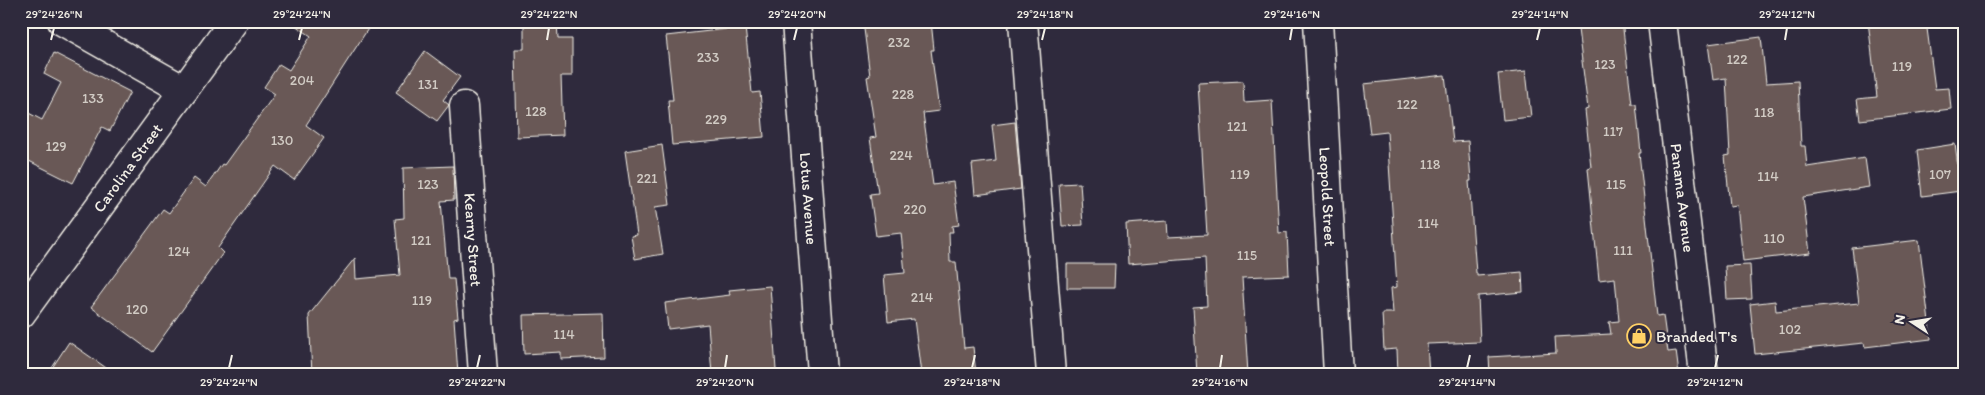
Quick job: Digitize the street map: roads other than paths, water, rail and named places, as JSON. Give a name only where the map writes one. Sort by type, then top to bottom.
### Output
[{"type":"street","points":[[62,21],[184,90]]},
{"type":"street","name":"Carolina Street","points":[[21,314],[234,21]]},
{"type":"street","name":"Lotus Avenue","points":[[796,21],[822,374]]},
{"type":"street","points":[[1023,21],[1051,374]]},
{"type":"street","name":"Leopold Street","points":[[1318,21],[1338,374]]},
{"type":"street","name":"Panama Avenue","points":[[1662,21],[1704,374]]},
{"type":"street","name":"Kearny Street","points":[[464,106],[483,374]]},
{"type":"place","name":"Branded T's","points":[[1639,336]]}]
